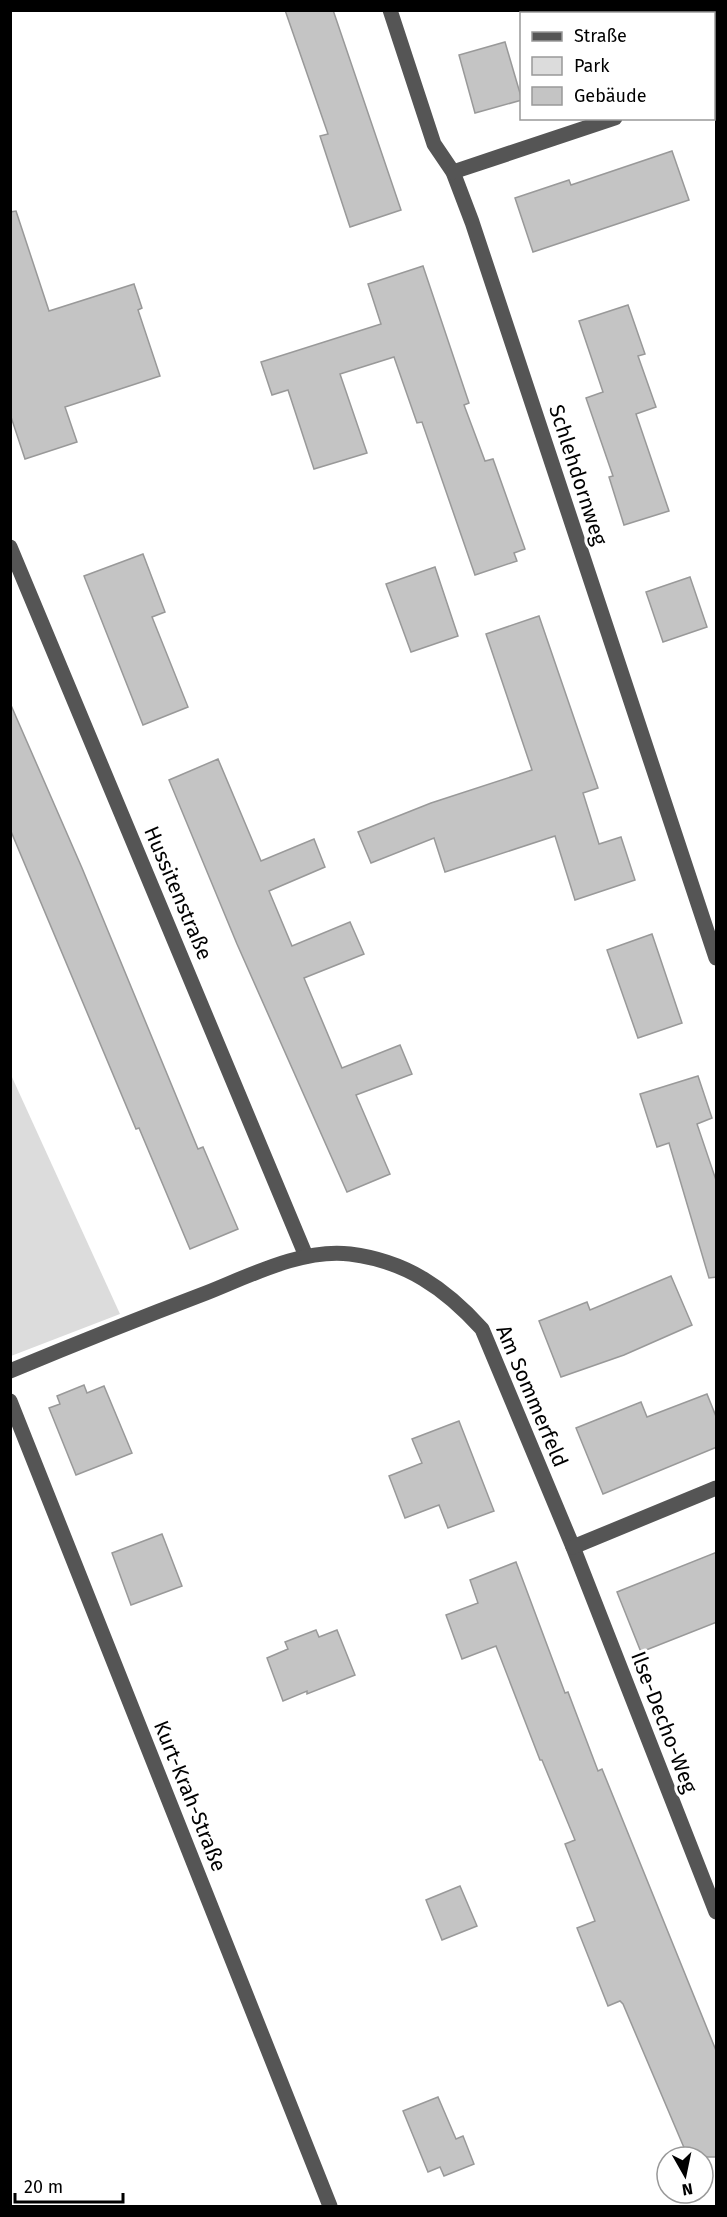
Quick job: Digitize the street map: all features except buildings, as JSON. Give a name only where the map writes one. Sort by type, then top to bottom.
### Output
[{"type":"street","name":"Schlehdornweg","points":[[390,10],[434,144],[453,172],[717,957]]},
{"type":"street","points":[[453,172],[609,120]]},
{"type":"street","name":"Hussitenstraße","points":[[10,547],[306,1256]]},
{"type":"street","name":"Am Sommerfeld","points":[[10,1371],[127,1323],[306,1256],[349,1254],[394,1264],[428,1280],[459,1303],[482,1329],[573,1547]]},
{"type":"street","name":"Kurt-Krah-Straße","points":[[10,1401],[330,2206]]},
{"type":"street","points":[[573,1547],[717,1488]]},
{"type":"street","name":"Ilse-Decho-Weg","points":[[573,1547],[716,1910]]},
{"type":"green space","points":[[11,1075],[120,1314],[10,1356]]}]
